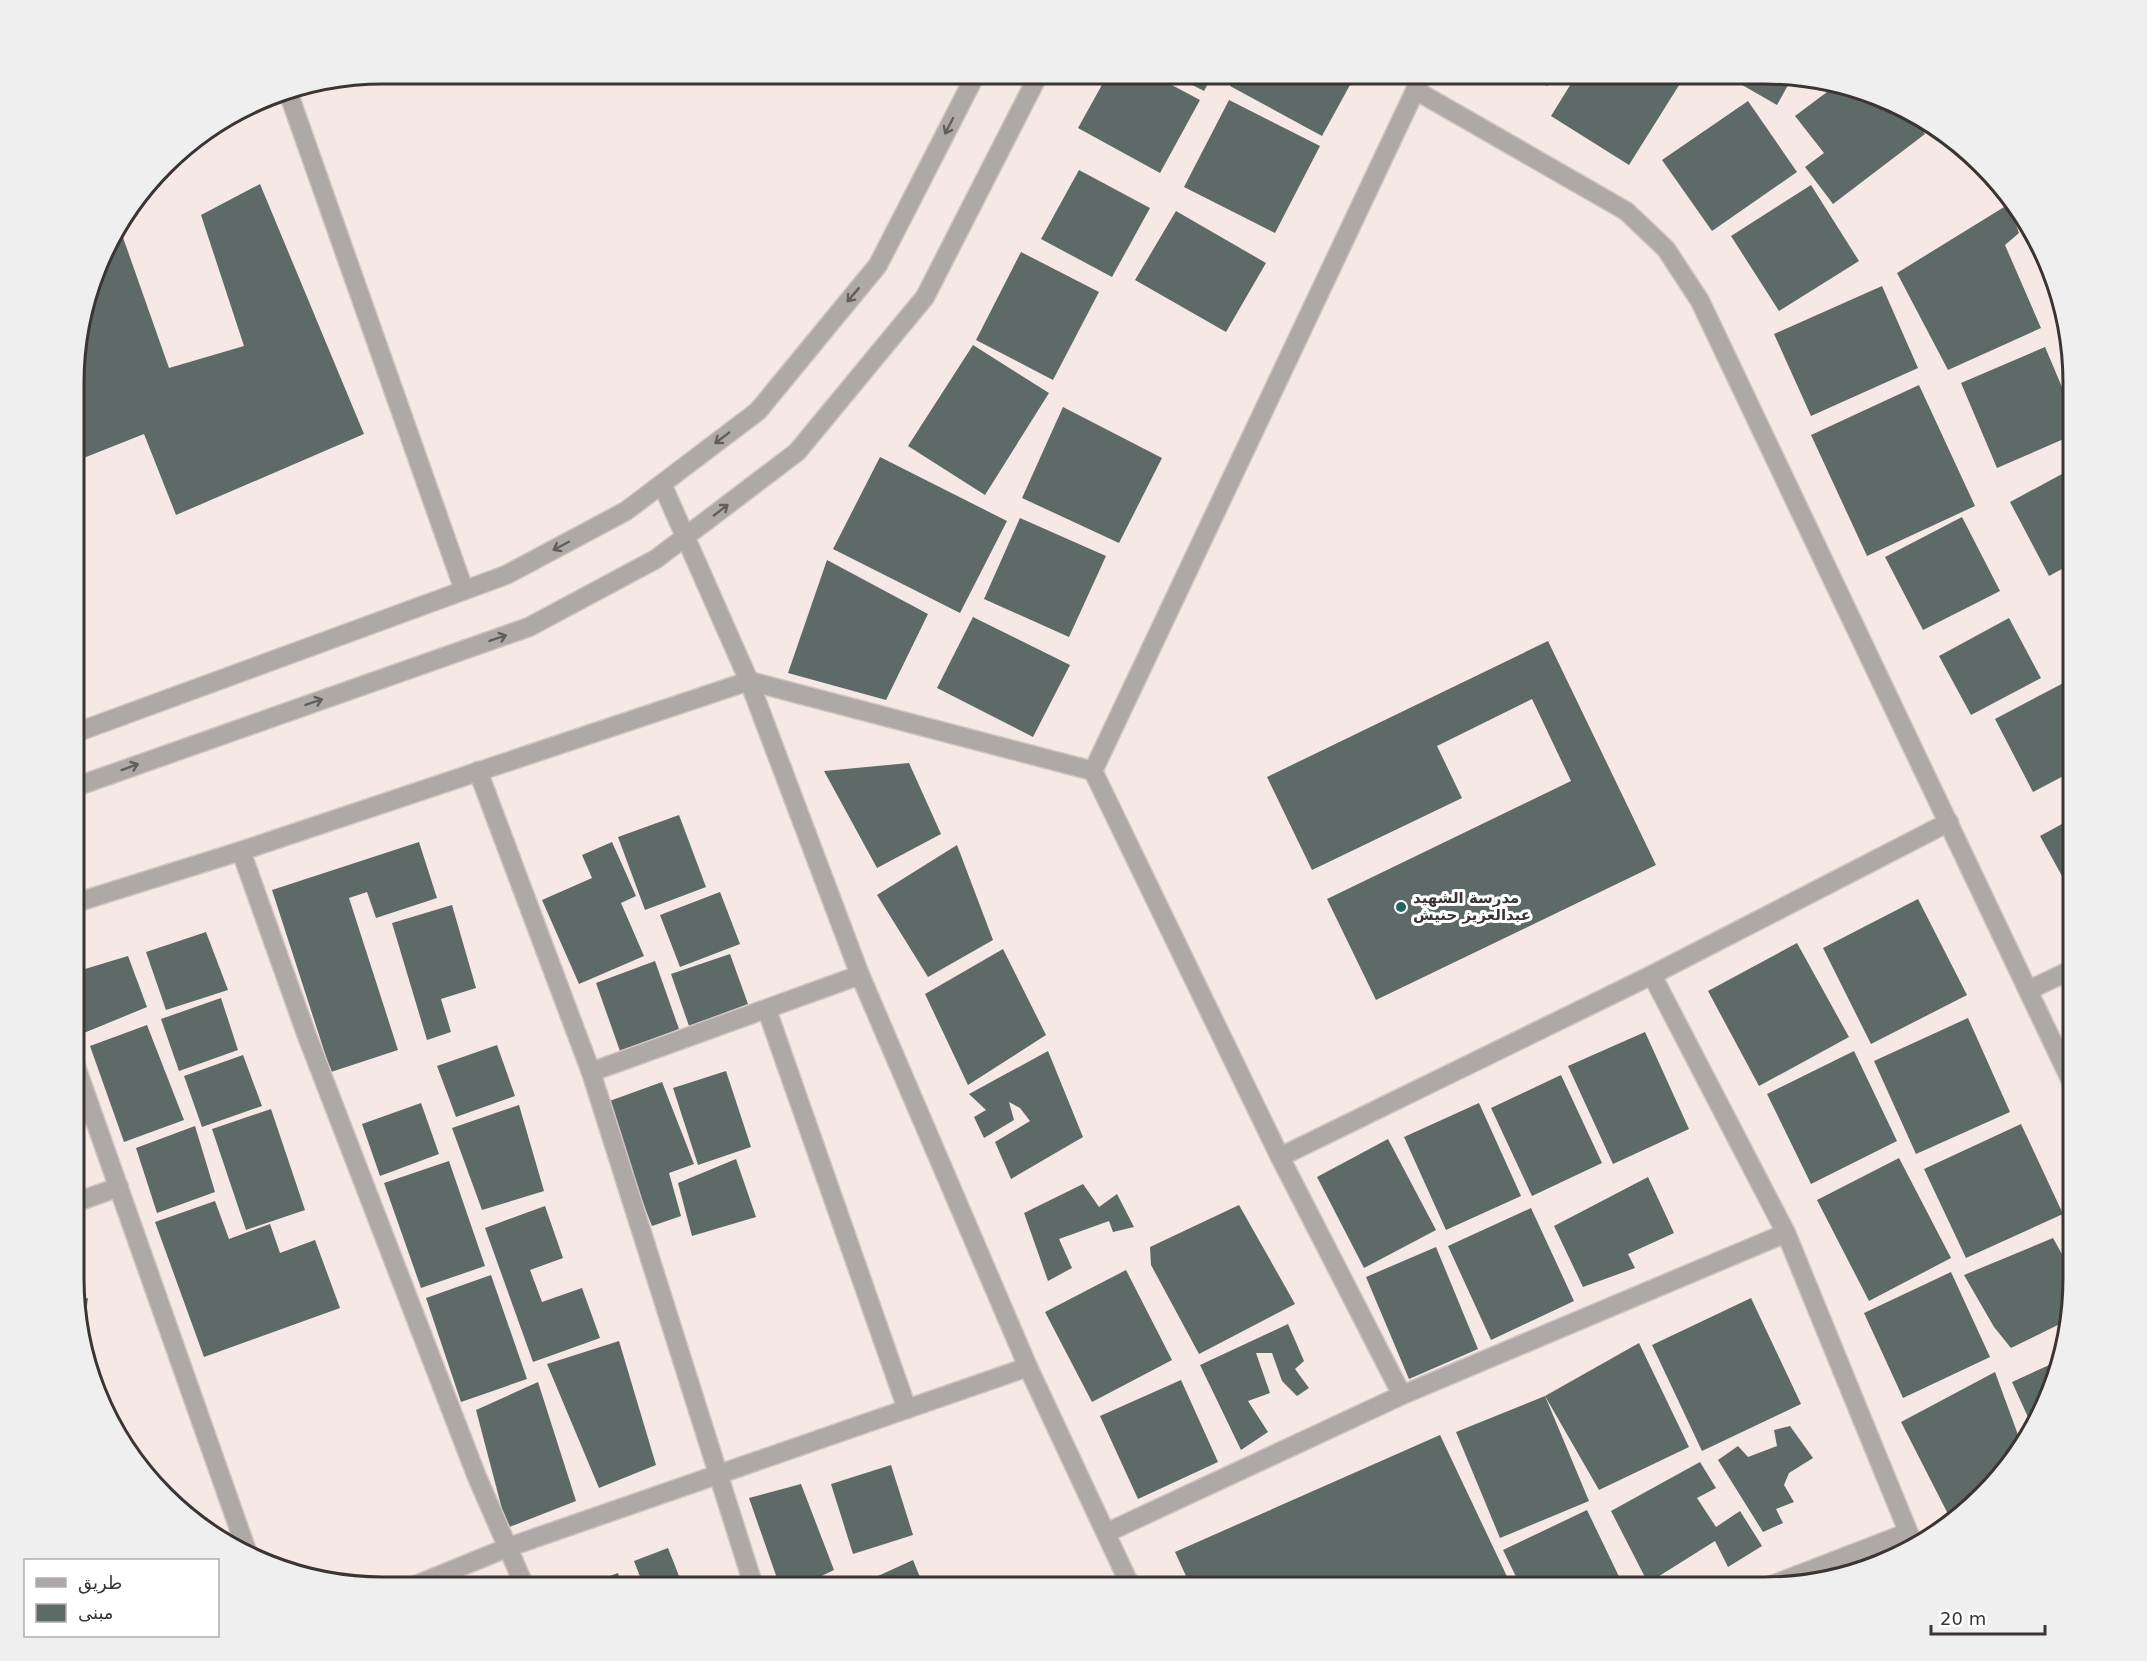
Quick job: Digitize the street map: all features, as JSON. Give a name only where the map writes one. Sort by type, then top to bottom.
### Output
[{"type":"street","points":[[84,730],[506,575],[626,511],[758,411],[878,265],[971,84]]},
{"type":"street","points":[[84,784],[529,627],[657,559],[797,452],[925,297],[1034,84]]},
{"type":"street","points":[[1093,771],[1418,84]]},
{"type":"street","points":[[1422,84],[1626,211],[1666,249],[1700,301],[2063,1064]]},
{"type":"street","points":[[290,99],[464,590]]},
{"type":"street","points":[[662,484],[749,681],[860,975],[1029,1367],[1126,1577]]},
{"type":"street","points":[[84,900],[241,851],[749,681],[1093,771],[1280,1157],[1402,1395]]},
{"type":"street","points":[[478,771],[591,1072],[751,1577]]},
{"type":"street","points":[[1280,1157],[1652,975],[1949,822]]},
{"type":"street","points":[[241,851],[311,1047],[473,1466],[521,1577]]},
{"type":"street","points":[[2029,990],[2063,974]]},
{"type":"street","points":[[591,1072],[860,975]]},
{"type":"street","points":[[1652,975],[1786,1233],[1910,1539],[1808,1573]]},
{"type":"street","points":[[768,1010],[907,1409]]},
{"type":"street","points":[[84,1089],[244,1542]]},
{"type":"street","points":[[84,1199],[119,1187]]},
{"type":"street","points":[[1106,1533],[1402,1395],[1786,1233]]},
{"type":"street","points":[[436,1577],[509,1547],[1029,1367]]},
{"type":"building","points":[[1102,84],[1170,84],[1200,100],[1160,173],[1078,128]]},
{"type":"building","points":[[1190,84],[1208,84],[1204,91]]},
{"type":"building","points":[[1231,84],[1351,84],[1322,136],[1230,86]]},
{"type":"building","points":[[1571,84],[1680,84],[1629,165],[1551,116]]},
{"type":"building","points":[[1740,84],[1788,85],[1777,105]]},
{"type":"building","points":[[1828,91],[1879,107],[1914,124],[1925,134],[1833,204],[1805,167],[1824,153],[1795,116]]},
{"type":"building","points":[[1229,100],[1320,146],[1275,233],[1184,187]]},
{"type":"building","points":[[1748,101],[1797,172],[1712,231],[1662,160]]},
{"type":"building","points":[[1079,170],[1150,208],[1112,277],[1041,239]]},
{"type":"building","points":[[260,184],[364,434],[176,515],[144,434],[84,458],[85,363],[94,305],[107,268],[122,236],[169,368],[244,346],[201,215]]},
{"type":"building","points":[[1811,185],[1859,261],[1779,311],[1731,236]]},
{"type":"building","points":[[2005,206],[2014,219],[2019,233],[2005,245],[2041,328],[1948,370],[1897,273]]},
{"type":"building","points":[[1176,211],[1266,263],[1226,332],[1135,280]]},
{"type":"building","points":[[1021,252],[1099,292],[1053,380],[976,340]]},
{"type":"building","points":[[1882,286],[1918,368],[1811,416],[1774,334]]},
{"type":"building","points":[[973,345],[1049,393],[985,495],[908,446]]},
{"type":"building","points":[[2045,347],[2063,389],[2063,439],[1997,468],[1961,383]]},
{"type":"building","points":[[1919,385],[1975,506],[1867,556],[1811,435]]},
{"type":"building","points":[[1063,407],[1162,458],[1119,543],[1022,498]]},
{"type":"building","points":[[880,457],[1007,521],[960,613],[833,549]]},
{"type":"building","points":[[2063,473],[2063,568],[2049,576],[2010,502]]},
{"type":"building","points":[[1962,517],[2000,591],[1923,630],[1885,557]]},
{"type":"building","points":[[1020,518],[1106,556],[1069,637],[984,599]]},
{"type":"building","points":[[827,560],[928,614],[886,700],[788,673]]},
{"type":"building","points":[[973,617],[1070,665],[1033,737],[937,688]]},
{"type":"building","points":[[2009,618],[2041,678],[1971,715],[1939,656]]},
{"type":"building","points":[[1548,641],[1656,865],[1376,1000],[1327,899],[1571,781],[1532,699],[1437,746],[1462,798],[1312,870],[1267,777]]},
{"type":"building","points":[[2063,683],[2063,776],[2033,792],[1995,719]]},
{"type":"building","points":[[909,763],[941,834],[877,868],[824,771]]},
{"type":"building","points":[[679,815],[706,887],[645,910],[618,837]]},
{"type":"building","points":[[2063,823],[2063,878],[2040,836]]},
{"type":"building","points":[[419,842],[437,898],[376,918],[367,892],[349,898],[398,1050],[331,1072],[272,890]]},
{"type":"building","points":[[612,842],[636,896],[621,903],[644,956],[579,984],[542,900],[592,878],[582,855]]},
{"type":"building","points":[[957,845],[993,940],[928,977],[877,895]]},
{"type":"building","points":[[720,892],[740,944],[680,967],[660,915]]},
{"type":"building","points":[[1918,899],[1967,995],[1871,1044],[1823,948]]},
{"type":"building","points":[[452,905],[476,988],[441,999],[451,1032],[427,1040],[392,923]]},
{"type":"building","points":[[206,932],[228,990],[166,1010],[146,952]]},
{"type":"building","points":[[1797,943],[1849,1037],[1759,1086],[1708,991]]},
{"type":"building","points":[[1003,949],[1046,1035],[968,1085],[925,994]]},
{"type":"building","points":[[730,954],[748,1004],[689,1026],[671,974]]},
{"type":"building","points":[[128,956],[147,1007],[84,1033],[84,969]]},
{"type":"building","points":[[655,961],[679,1029],[620,1051],[596,983]]},
{"type":"building","points":[[221,998],[238,1050],[179,1071],[161,1019]]},
{"type":"building","points":[[1968,1018],[2010,1112],[1916,1154],[1874,1061]]},
{"type":"building","points":[[147,1025],[184,1120],[124,1142],[90,1046]]},
{"type":"building","points":[[1645,1032],[1689,1129],[1613,1164],[1568,1066]]},
{"type":"building","points":[[497,1045],[515,1096],[456,1117],[437,1066]]},
{"type":"building","points":[[1048,1051],[1083,1137],[1011,1179],[995,1142],[1030,1121],[1020,1108],[1009,1102],[1014,1120],[984,1138],[974,1117],[986,1110],[969,1094]]},
{"type":"building","points":[[1854,1051],[1897,1141],[1811,1184],[1767,1094]]},
{"type":"building","points":[[243,1055],[262,1106],[202,1127],[184,1076]]},
{"type":"building","points":[[726,1071],[751,1147],[698,1165],[673,1088]]},
{"type":"building","points":[[1561,1075],[1602,1163],[1532,1196],[1491,1108]]},
{"type":"building","points":[[662,1082],[694,1164],[669,1173],[681,1216],[652,1226],[604,1103]]},
{"type":"building","points":[[421,1103],[439,1154],[380,1176],[362,1124]]},
{"type":"building","points":[[1479,1103],[1521,1196],[1446,1230],[1404,1137]]},
{"type":"building","points":[[519,1105],[544,1191],[482,1210],[452,1128]]},
{"type":"building","points":[[271,1109],[305,1210],[246,1230],[212,1129]]},
{"type":"building","points":[[2021,1124],[2063,1214],[1966,1258],[1924,1169]]},
{"type":"building","points":[[195,1126],[215,1192],[157,1213],[136,1148]]},
{"type":"building","points":[[1388,1139],[1436,1230],[1364,1268],[1317,1177]]},
{"type":"building","points":[[1899,1158],[1951,1258],[1869,1301],[1817,1200]]},
{"type":"building","points":[[736,1159],[756,1217],[692,1236],[678,1183]]},
{"type":"building","points":[[449,1161],[485,1266],[421,1288],[384,1183]]},
{"type":"building","points":[[1648,1177],[1674,1233],[1628,1254],[1635,1268],[1583,1287],[1554,1226]]},
{"type":"building","points":[[1083,1184],[1099,1207],[1117,1194],[1134,1227],[1113,1232],[1109,1221],[1059,1239],[1072,1268],[1048,1281],[1024,1213]]},
{"type":"building","points":[[215,1201],[229,1239],[270,1224],[280,1253],[315,1240],[340,1308],[204,1357],[155,1222]]},
{"type":"building","points":[[1239,1205],[1295,1304],[1199,1354],[1151,1265],[1150,1247]]},
{"type":"building","points":[[545,1206],[563,1258],[530,1270],[542,1302],[582,1288],[600,1338],[533,1362],[485,1228]]},
{"type":"building","points":[[1531,1208],[1574,1301],[1491,1340],[1448,1246]]},
{"type":"building","points":[[2053,1238],[2063,1256],[2059,1324],[2011,1348],[1994,1327],[1964,1275]]},
{"type":"building","points":[[1436,1247],[1478,1349],[1409,1379],[1366,1277]]},
{"type":"building","points":[[1126,1270],[1172,1360],[1092,1402],[1045,1312]]},
{"type":"building","points":[[1951,1272],[1990,1357],[1903,1398],[1864,1313]]},
{"type":"building","points":[[491,1275],[527,1379],[461,1402],[426,1298]]},
{"type":"building","points":[[1751,1298],[1801,1404],[1702,1451],[1652,1345]]},
{"type":"building","points":[[1288,1324],[1304,1361],[1295,1369],[1309,1388],[1297,1396],[1282,1381],[1272,1353],[1256,1353],[1270,1393],[1248,1401],[1268,1432],[1241,1450],[1200,1365]]},
{"type":"building","points":[[619,1341],[656,1465],[599,1488],[547,1364]]},
{"type":"building","points":[[1639,1343],[1689,1447],[1599,1490],[1545,1396]]},
{"type":"building","points":[[2050,1365],[2028,1418],[2012,1382]]},
{"type":"building","points":[[1995,1372],[2018,1436],[1976,1490],[1948,1514],[1901,1422]]},
{"type":"building","points":[[1181,1380],[1218,1462],[1138,1499],[1100,1416]]},
{"type":"building","points":[[538,1382],[576,1501],[507,1528],[476,1410]]},
{"type":"building","points":[[1545,1396],[1589,1501],[1500,1538],[1456,1432]]},
{"type":"building","points":[[1790,1426],[1813,1458],[1789,1473],[1784,1485],[1794,1502],[1776,1509],[1783,1523],[1763,1532],[1718,1460],[1738,1446],[1748,1457],[1777,1446],[1774,1430]]},
{"type":"building","points":[[1440,1435],[1507,1577],[1186,1577],[1175,1552]]},
{"type":"building","points":[[1700,1462],[1716,1488],[1697,1498],[1716,1527],[1740,1511],[1762,1546],[1728,1567],[1715,1541],[1658,1577],[1645,1577],[1611,1511]]},
{"type":"building","points":[[891,1465],[913,1535],[853,1554],[831,1484]]},
{"type":"building","points":[[801,1484],[834,1570],[820,1577],[777,1577],[749,1498]]},
{"type":"building","points":[[1587,1510],[1619,1577],[1516,1577],[1503,1550]]},
{"type":"building","points":[[668,1548],[679,1577],[640,1577],[634,1561]]},
{"type":"building","points":[[913,1560],[920,1577],[876,1577]]},
{"type":"building","points":[[618,1573],[619,1577],[607,1577]]},
{"type":"place","name":"مدرسة الشهيد عبدالعزيز حنيش","points":[[1401,907]]}]
